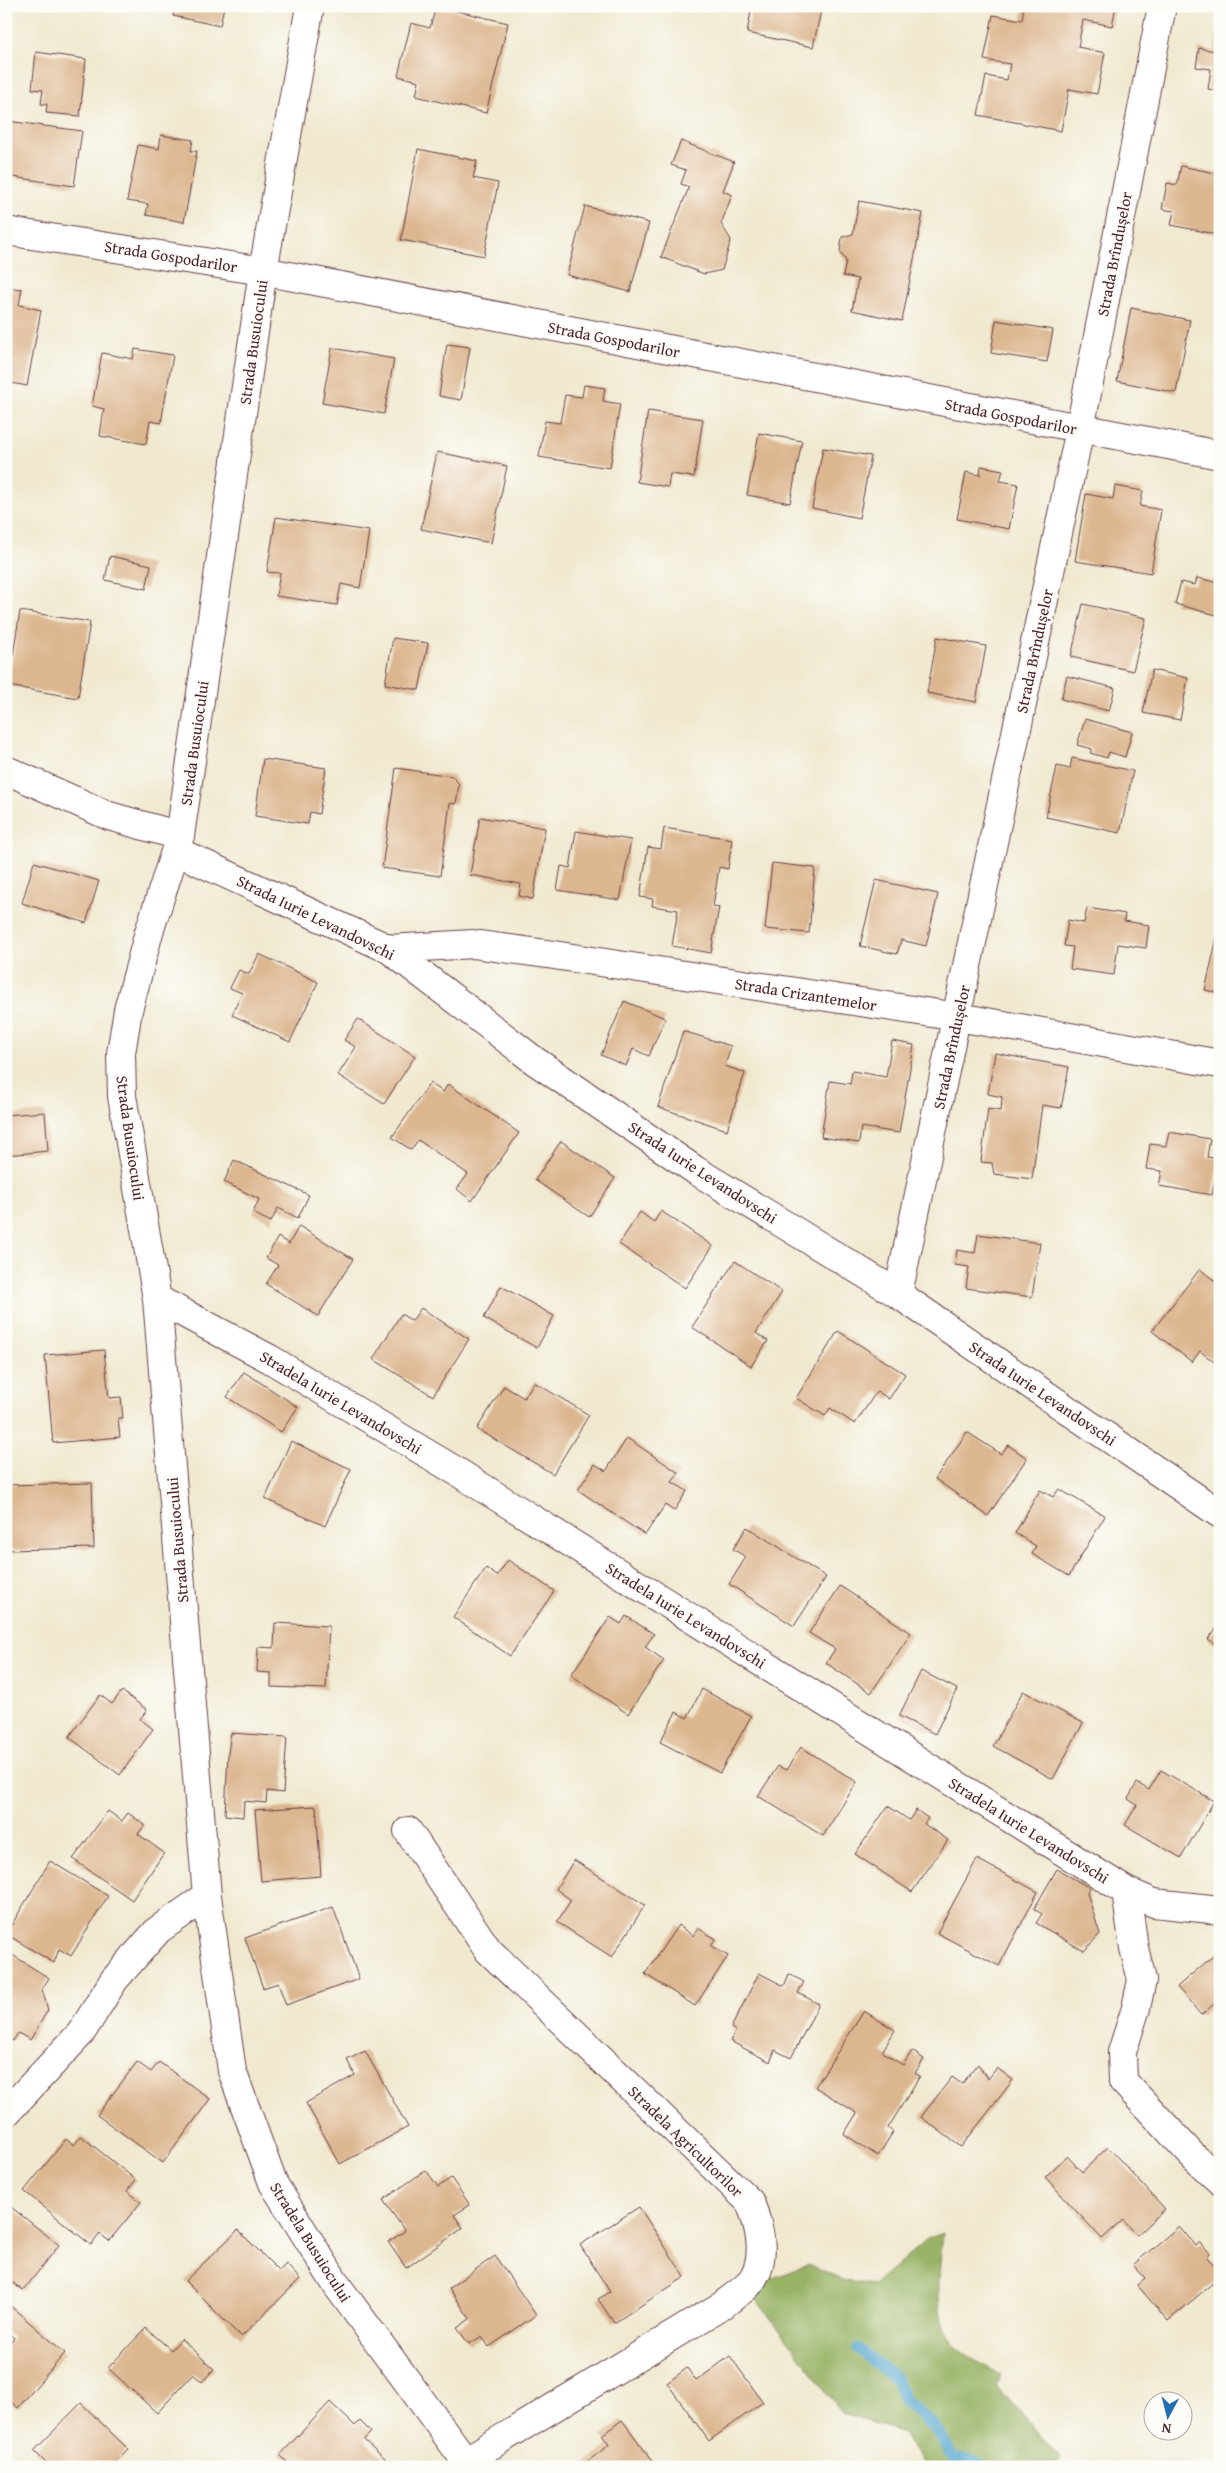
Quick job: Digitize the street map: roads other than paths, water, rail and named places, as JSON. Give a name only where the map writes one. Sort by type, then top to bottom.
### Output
[{"type":"street","name":"Strada Busuiocului","points":[[207,1896],[156,1300],[122,1096],[121,1053],[128,1010],[178,843],[263,271],[310,6]]},
{"type":"street","name":"Strada Brîndușelor","points":[[898,1294],[958,1017],[1080,429],[1162,6]]},
{"type":"street","name":"Strada Gospodarilor","points":[[6,231],[263,271],[1220,455]]},
{"type":"street","name":"Strada Iurie Levandovschi","points":[[6,770],[109,816],[178,843],[389,949],[535,1061],[695,1170],[898,1294],[1220,1514]]},
{"type":"street","name":"Strada Crizantemelor","points":[[389,949],[473,944],[958,1017],[1220,1064]]},
{"type":"street","name":"Stradela Iurie Levandovschi","points":[[156,1300],[270,1359],[456,1471],[1126,1891],[1154,1903],[1220,1910]]},
{"type":"street","name":"Stradela Agricultorilor","points":[[408,1831],[488,1950],[750,2202],[758,2223],[761,2242],[760,2261],[749,2284],[724,2305],[468,2464]]},
{"type":"street","points":[[1126,1891],[1134,1948],[1142,1980],[1136,2008],[1122,2052],[1123,2081],[1192,2155],[1220,2181]]},
{"type":"street","points":[[6,2113],[81,2033],[114,1980],[158,1930],[207,1896]]},
{"type":"street","name":"Stradela Busuiocului","points":[[207,1896],[232,2071],[273,2183],[338,2287],[468,2464]]},
{"type":"waterway","points":[[858,2349],[896,2379],[905,2401],[936,2429],[953,2456],[983,2467]]}]
